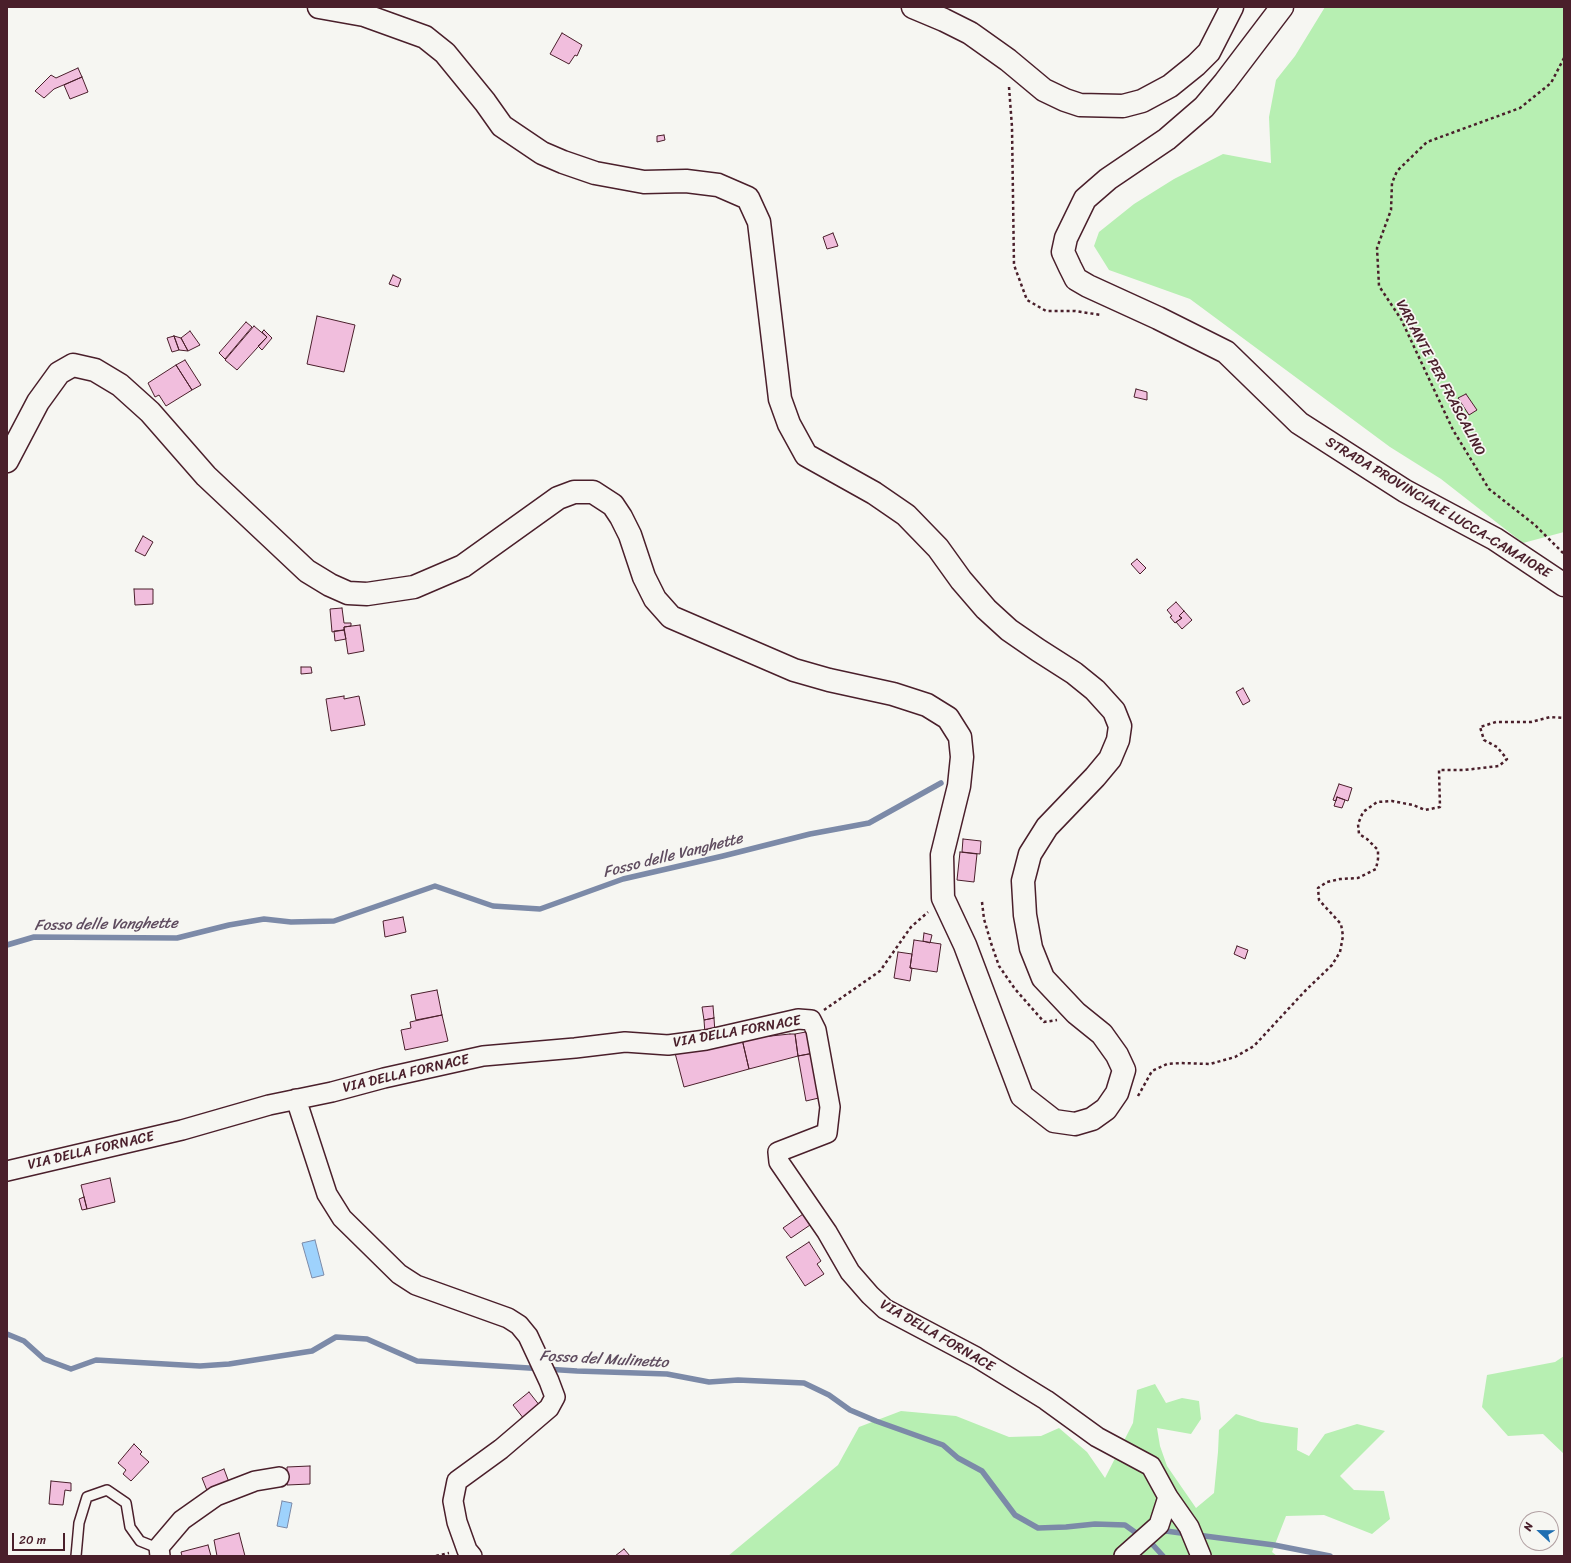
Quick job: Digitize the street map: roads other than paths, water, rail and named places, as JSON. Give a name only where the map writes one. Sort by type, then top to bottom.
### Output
[{"type":"main road","points":[[7,461],[38,402],[59,373],[73,364],[95,370],[120,385],[150,412],[206,476],[307,571],[330,585],[348,593],[367,594],[414,587],[463,566],[558,498],[574,492],[593,492],[613,505],[621,517],[630,535],[644,577],[655,599],[671,617],[794,670],[829,680],[893,694],[927,705],[948,718],[960,737],[962,757],[959,786],[942,856],[943,898],[965,946],[1022,1096],[1054,1121],[1075,1124],[1092,1119],[1106,1109],[1117,1093],[1124,1070],[1117,1055],[1102,1034],[1076,1013],[1043,978],[1031,948],[1025,915],[1023,881],[1030,854],[1047,827],[1095,777],[1110,759],[1118,740],[1120,726],[1114,711],[1095,690],[1080,677],[1009,630],[986,609],[961,580],[938,548],[906,516],[874,493],[806,455],[789,424],[780,399],[759,222],[748,198],[718,185],[686,181],[644,182],[595,173],[542,153],[502,126],[485,102],[445,53],[425,37],[364,15],[319,7]]},
{"type":"main road","points":[[913,7],[970,33],[1008,60],[1044,90],[1065,100],[1080,105],[1123,106],[1142,101],[1170,86],[1196,65],[1208,52],[1232,7]]},
{"type":"main road","name":"STRADA PROVINCIALE LUCCA-CAMAIORE","points":[[1282,7],[1225,82],[1204,106],[1168,139],[1108,179],[1085,199],[1066,238],[1063,252],[1070,267],[1076,279],[1088,286],[1158,318],[1226,352],[1299,423],[1405,491],[1495,539],[1564,585]]},
{"type":"street","name":"VIA DELLA FORNACE","points":[[7,1171],[182,1130],[269,1105],[483,1056],[626,1042],[668,1045],[706,1040],[798,1019],[810,1020],[816,1030],[830,1107],[827,1133],[778,1152],[779,1162],[827,1232],[850,1272],[870,1295],[885,1309],[976,1357],[1046,1400],[1097,1437],[1151,1466],[1195,1542]]},
{"type":"street","points":[[296,1099],[327,1194],[342,1218],[399,1274],[416,1285],[508,1318],[519,1326],[528,1336],[555,1397],[549,1408],[501,1449],[457,1481],[453,1501],[457,1522],[468,1550],[472,1556]]},
{"type":"street","points":[[159,1552],[182,1520],[216,1496],[255,1481],[278,1477]]},
{"type":"street","points":[[1131,1550],[1158,1525],[1168,1497]]},
{"type":"lane","points":[[76,1556],[80,1523],[87,1497],[107,1490],[126,1503],[130,1527],[140,1541],[155,1547],[159,1552]]},
{"type":"water","points":[[315,1240],[324,1275],[312,1278],[302,1243]]},
{"type":"water","points":[[282,1501],[292,1503],[287,1528],[277,1526]]},
{"type":"waterway","name":"Fosso delle Vanghette","points":[[7,945],[34,937],[177,938],[229,925],[264,919],[291,922],[334,921],[435,886],[493,906],[540,909],[623,879],[810,834],[869,823],[941,783]]},
{"type":"waterway","name":"Fosso del Mulinetto","points":[[7,1334],[24,1341],[44,1359],[71,1369],[96,1360],[200,1366],[229,1364],[312,1351],[336,1337],[367,1339],[417,1361],[577,1371],[667,1374],[709,1382],[738,1380],[804,1383],[829,1395],[850,1410],[943,1445],[958,1458],[982,1471],[1015,1515],[1038,1528],[1095,1524],[1125,1525],[1153,1545],[1163,1556]]},
{"type":"waterway","points":[[1159,1533],[1166,1531],[1188,1534]]},
{"type":"waterway","points":[[1197,1535],[1274,1545],[1330,1556]]}]
